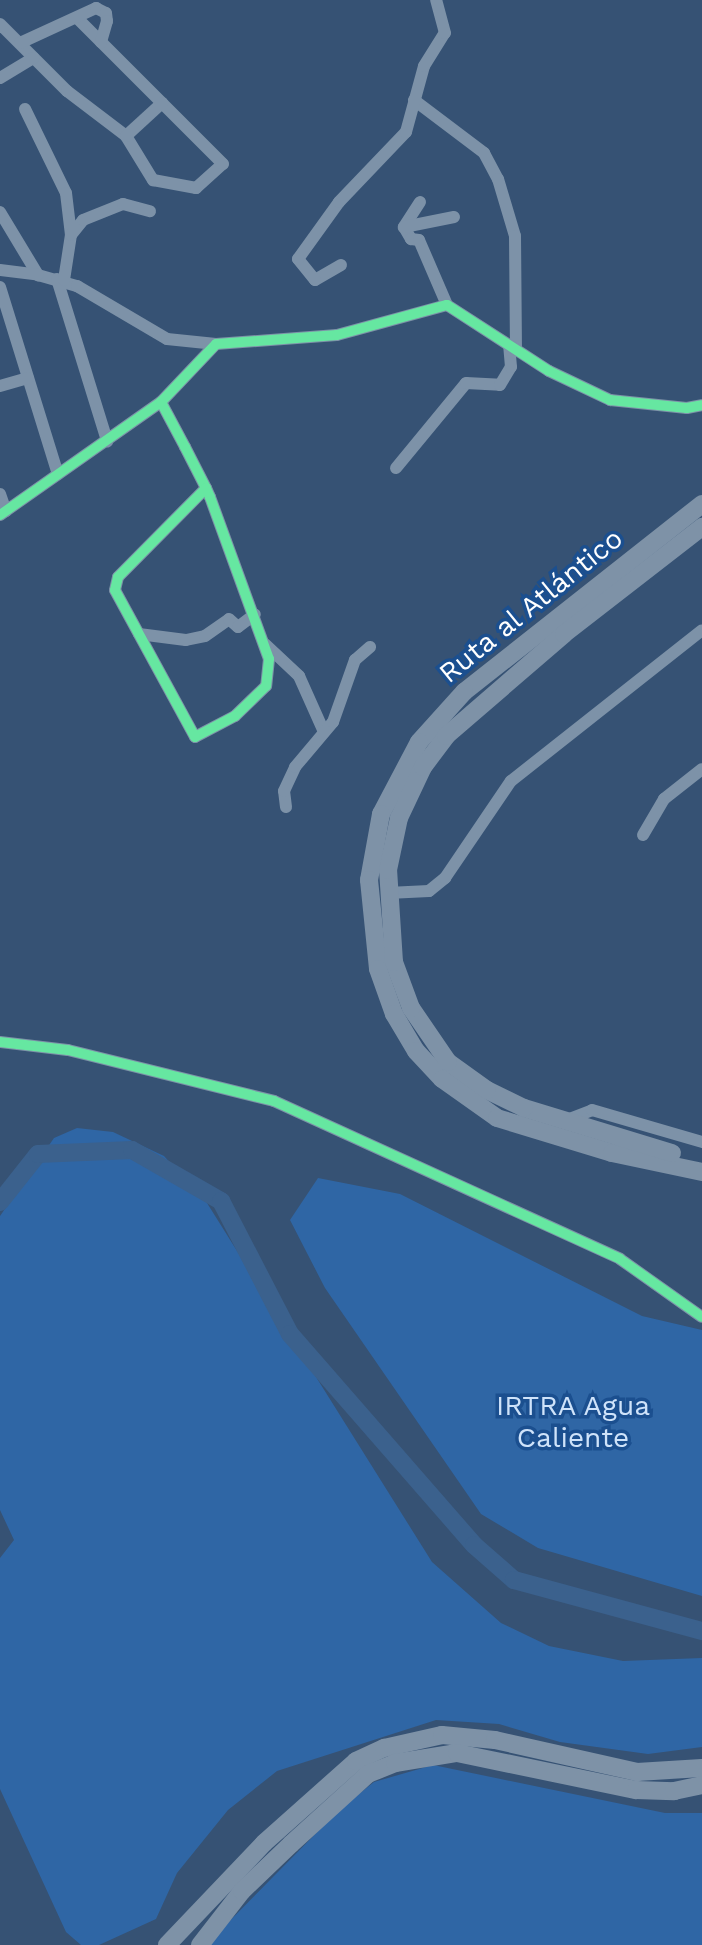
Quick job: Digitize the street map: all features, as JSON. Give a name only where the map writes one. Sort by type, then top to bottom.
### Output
[{"type":"highway","name":"Ruta al Atlántico","points":[[702,504],[464,692],[419,742],[381,814],[369,880],[378,969],[394,1014],[416,1051],[442,1079],[497,1118],[612,1153],[702,1172]]},
{"type":"highway","name":"Ruta al Atlántico","points":[[702,527],[564,634],[446,736],[423,767],[399,818],[388,893],[394,962],[425,1034],[448,1062],[487,1090],[564,1121],[702,1160]]},
{"type":"highway","points":[[167,1945],[264,1843],[356,1761],[384,1748],[442,1735],[495,1740],[637,1772],[702,1768]]},
{"type":"highway","points":[[200,1945],[242,1891],[311,1826],[368,1774],[395,1763],[457,1753],[636,1790],[674,1791],[702,1785]]},
{"type":"street","points":[[341,265],[315,280],[298,259],[339,202],[406,132],[424,66],[445,33],[436,0]]},
{"type":"street","points":[[20,43],[63,21],[78,19],[96,8],[106,13],[101,42]]},
{"type":"street","points":[[0,24],[33,58],[126,136],[153,180],[196,188],[223,164],[78,19]]},
{"type":"street","points":[[0,78],[33,58]]},
{"type":"street","points":[[396,468],[466,383],[500,385],[511,367],[512,348],[515,236],[498,179],[484,153],[414,100]]},
{"type":"street","points":[[126,136],[162,103]]},
{"type":"street","points":[[25,109],[66,193],[71,235],[61,280],[107,441]]},
{"type":"street","points":[[404,227],[420,202]]},
{"type":"street","points":[[71,235],[83,220],[123,204],[150,211]]},
{"type":"street","points":[[0,212],[38,275]]},
{"type":"street","points":[[404,227],[454,217]]},
{"type":"street","points":[[404,227],[411,239],[419,240],[447,305],[512,348],[610,400],[687,408],[702,405]]},
{"type":"street","points":[[0,270],[61,280],[167,339],[216,344],[337,335],[447,305]]},
{"type":"street","points":[[0,287],[58,474]]},
{"type":"street","points":[[0,494],[3,513],[161,402],[216,344]]},
{"type":"street","points":[[0,386],[28,378]]},
{"type":"street","points":[[161,402],[206,488],[255,614],[269,659],[266,686],[235,716],[195,737],[115,590],[118,577],[206,488]]},
{"type":"street","points":[[139,634],[186,640],[205,636],[229,619],[238,627],[255,614]]},
{"type":"street","points":[[388,893],[429,891],[445,878],[511,781],[702,630]]},
{"type":"street","points":[[265,644],[299,676],[324,732]]},
{"type":"street","points":[[286,807],[284,791],[295,767],[324,732],[347,694],[355,660],[370,647]]},
{"type":"street","points":[[643,835],[664,799],[702,769]]},
{"type":"street","points":[[0,1042],[68,1050],[274,1101],[620,1259],[702,1317]]},
{"type":"street","points":[[564,1121],[592,1110],[702,1142]]},
{"type":"green space","points":[[77,1128],[113,1132],[164,1156],[207,1203],[432,1562],[501,1623],[549,1646],[623,1661],[702,1658],[702,1747],[648,1754],[560,1742],[499,1724],[436,1720],[277,1771],[228,1810],[177,1873],[156,1919],[99,1945],[81,1945],[66,1932],[0,1789],[0,1558],[14,1540],[0,1510],[0,1216],[54,1138]]},
{"type":"green space","name":"IRTRA Agua Caliente","points":[[318,1178],[400,1194],[642,1316],[702,1330],[702,1596],[538,1548],[481,1514],[325,1288],[290,1220]]},
{"type":"green space","points":[[433,1765],[665,1813],[702,1813],[702,1945],[206,1945],[340,1809],[374,1782]]},
{"type":"waterway","points":[[0,1202],[38,1154],[132,1150],[221,1201],[290,1334],[474,1545],[514,1580],[702,1631]]},
{"type":"cycle path","points":[[0,515],[161,402],[216,344],[337,335],[447,305],[549,371],[610,400],[687,408],[702,405]]},
{"type":"cycle path","points":[[161,402],[185,447],[206,488],[210,497],[269,659],[266,686],[235,716],[195,737],[115,590],[118,577],[206,488]]},
{"type":"cycle path","points":[[0,1042],[68,1050],[274,1101],[620,1259],[702,1317]]}]
